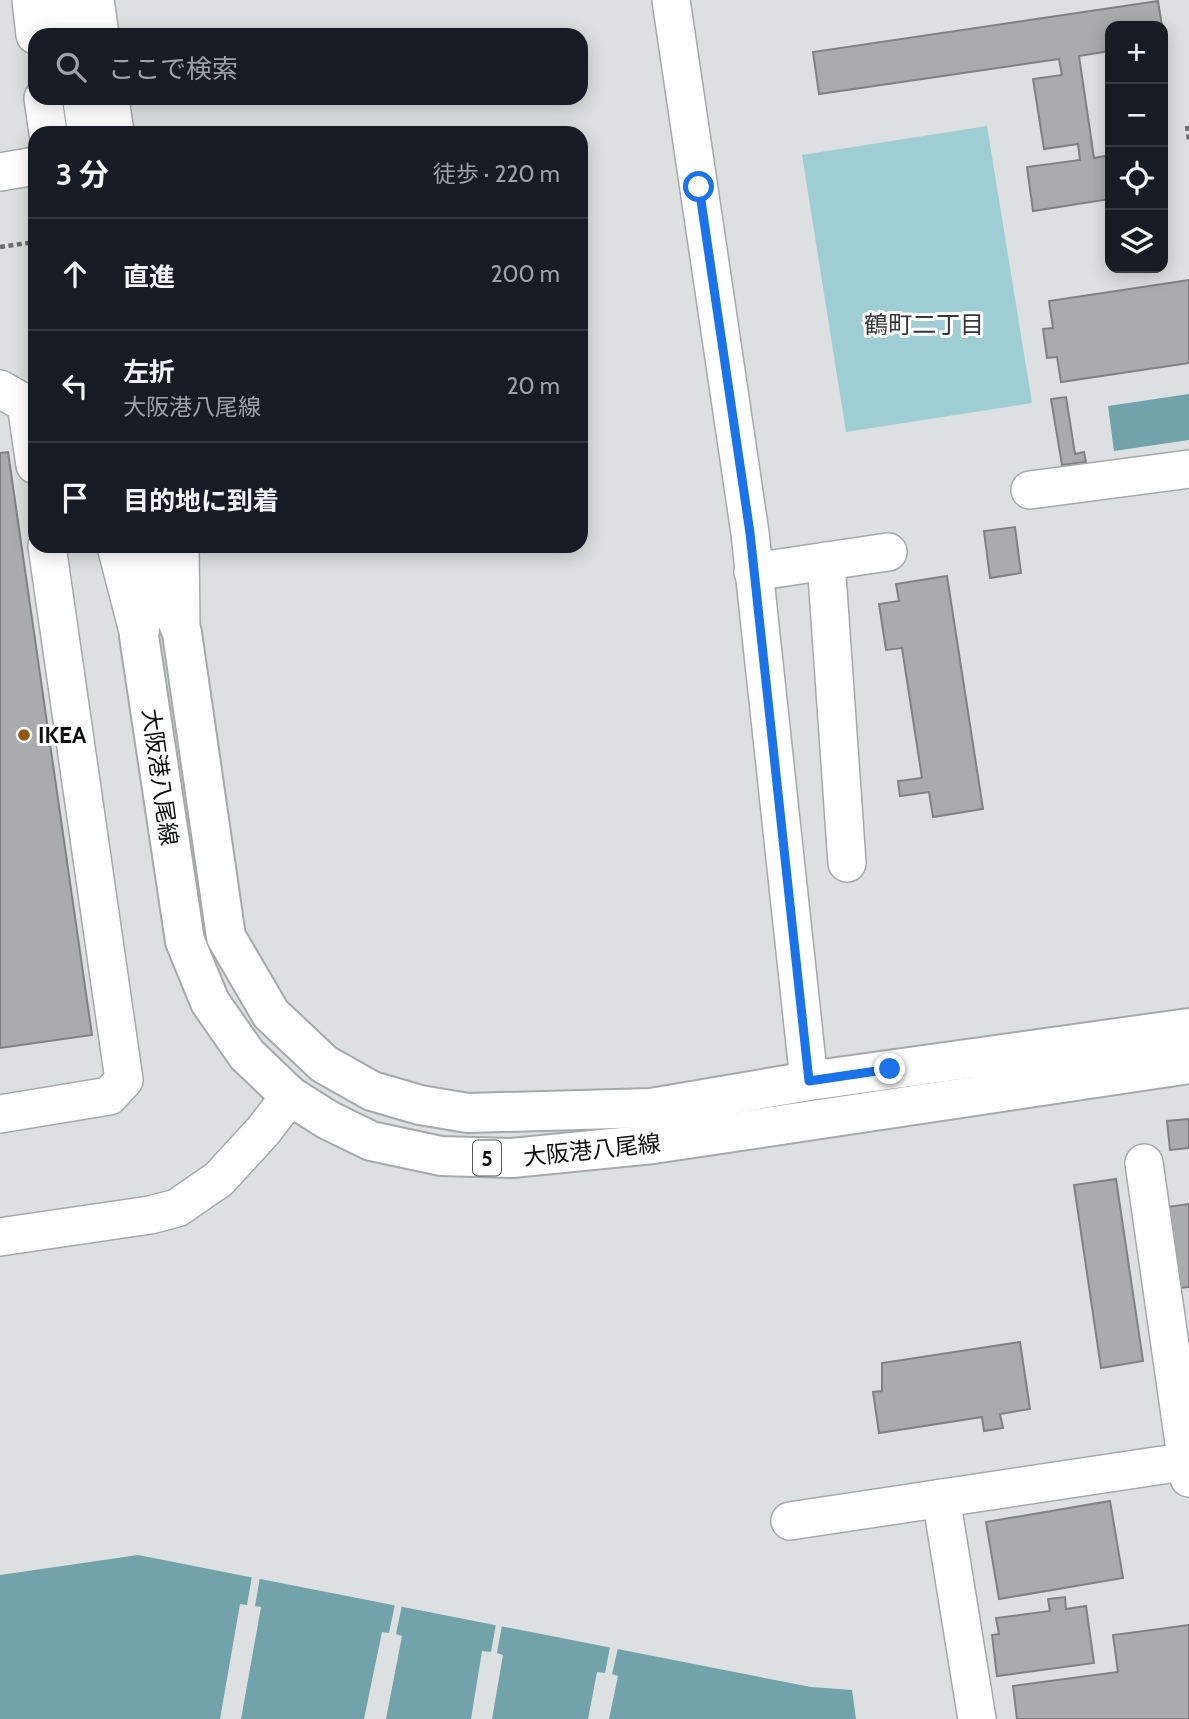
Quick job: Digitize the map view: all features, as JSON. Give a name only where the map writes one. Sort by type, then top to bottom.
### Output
[{"type":"main road","points":[[67,0],[71,28]]},
{"type":"main road","points":[[83,105],[86,126]]},
{"type":"main road","name":"大阪港八尾線","points":[[148,553],[139,636],[185,941],[211,1002],[247,1055],[290,1096],[328,1120],[371,1141],[441,1156],[512,1158],[653,1144],[1189,1064]]},
{"type":"main road","name":"大阪港八尾線","points":[[151,553],[181,633],[226,937],[271,1014],[324,1064],[372,1091],[420,1105],[468,1113],[651,1108],[809,1081],[1189,1028]]},
{"type":"street","points":[[31,0],[34,28]]},
{"type":"street","points":[[94,0],[99,28]]},
{"type":"street","points":[[671,0],[750,533],[809,1081]]},
{"type":"street","points":[[44,105],[47,126]]},
{"type":"street","points":[[111,105],[115,126]]},
{"type":"street","points":[[0,172],[28,167]]},
{"type":"street","points":[[0,389],[26,404],[28,418]]},
{"type":"street","points":[[1030,490],[1189,468]]},
{"type":"street","points":[[753,572],[888,552]]},
{"type":"street","points":[[0,1114],[109,1096],[124,1080],[124,1066],[103,1016],[48,553]]},
{"type":"street","points":[[826,561],[847,863]]},
{"type":"street","points":[[0,1237],[150,1215],[177,1208],[219,1179],[263,1131],[290,1096]]},
{"type":"street","points":[[790,1521],[941,1498],[1188,1467],[1144,1163]]},
{"type":"street","points":[[941,1498],[977,1719]]},
{"type":"path","points":[[1187,126],[1189,140]]},
{"type":"path","points":[[0,247],[28,243]]},
{"type":"shaded area","points":[[987,126],[1032,403],[846,432],[802,155]]},
{"type":"shaded area","points":[[1189,394],[1189,440],[1114,451],[1108,406]]},
{"type":"shaded area","points":[[138,1555],[811,1687],[852,1690],[856,1719],[0,1719],[0,1575]]},
{"type":"pier","points":[[252,1576],[260,1577],[255,1606],[261,1607],[241,1719],[220,1719],[240,1604],[247,1605]]},
{"type":"pier","points":[[395,1604],[402,1605],[396,1634],[402,1636],[386,1719],[364,1719],[382,1632],[389,1633]]},
{"type":"pier","points":[[496,1624],[502,1625],[497,1653],[503,1655],[492,1719],[471,1719],[482,1651],[491,1652]]},
{"type":"pier","points":[[610,1647],[618,1648],[612,1674],[618,1676],[609,1719],[588,1719],[597,1672],[605,1673]]},
{"type":"building","points":[[1158,1],[1161,21],[1105,21],[1105,52],[1079,56],[1094,158],[1105,156],[1105,200],[1033,211],[1027,167],[1080,160],[1078,144],[1044,149],[1033,79],[1062,75],[1059,59],[819,94],[813,52]]},
{"type":"building","points":[[1189,280],[1189,363],[1061,382],[1057,357],[1047,358],[1043,329],[1053,328],[1049,301]]},
{"type":"building","points":[[1066,397],[1075,454],[1084,452],[1086,462],[1062,465],[1051,399]]},
{"type":"building","name":"IKEA","points":[[8,452],[92,1035],[0,1048],[0,453]]},
{"type":"building","points":[[1015,527],[1021,573],[990,578],[984,531]]},
{"type":"building","points":[[947,576],[983,809],[933,817],[929,792],[900,796],[898,781],[922,778],[902,648],[886,650],[879,604],[899,601],[896,584]]},
{"type":"building","points":[[1189,1119],[1189,1148],[1170,1150],[1167,1121]]},
{"type":"building","points":[[1116,1179],[1143,1361],[1101,1368],[1074,1185]]},
{"type":"building","points":[[1189,1204],[1189,1287],[1180,1288],[1167,1207]]},
{"type":"building","points":[[1020,1342],[1030,1409],[1000,1414],[1003,1428],[984,1431],[982,1417],[879,1433],[873,1392],[882,1391],[882,1363]]},
{"type":"building","points":[[1110,1501],[1123,1578],[999,1599],[986,1522]]},
{"type":"building","points":[[1065,1597],[1066,1609],[1086,1606],[1094,1663],[997,1676],[992,1635],[999,1634],[996,1618],[1050,1611],[1048,1599]]},
{"type":"building","points":[[1189,1625],[1189,1719],[1017,1719],[1013,1686],[1118,1672],[1113,1635]]},
{"type":"place","name":"IKEA","points":[[24,735]]},
{"type":"district","name":"鶴町二丁目","points":[[924,324]]},
{"type":"route","points":[[699,187],[750,533],[809,1081],[890,1069]]}]
